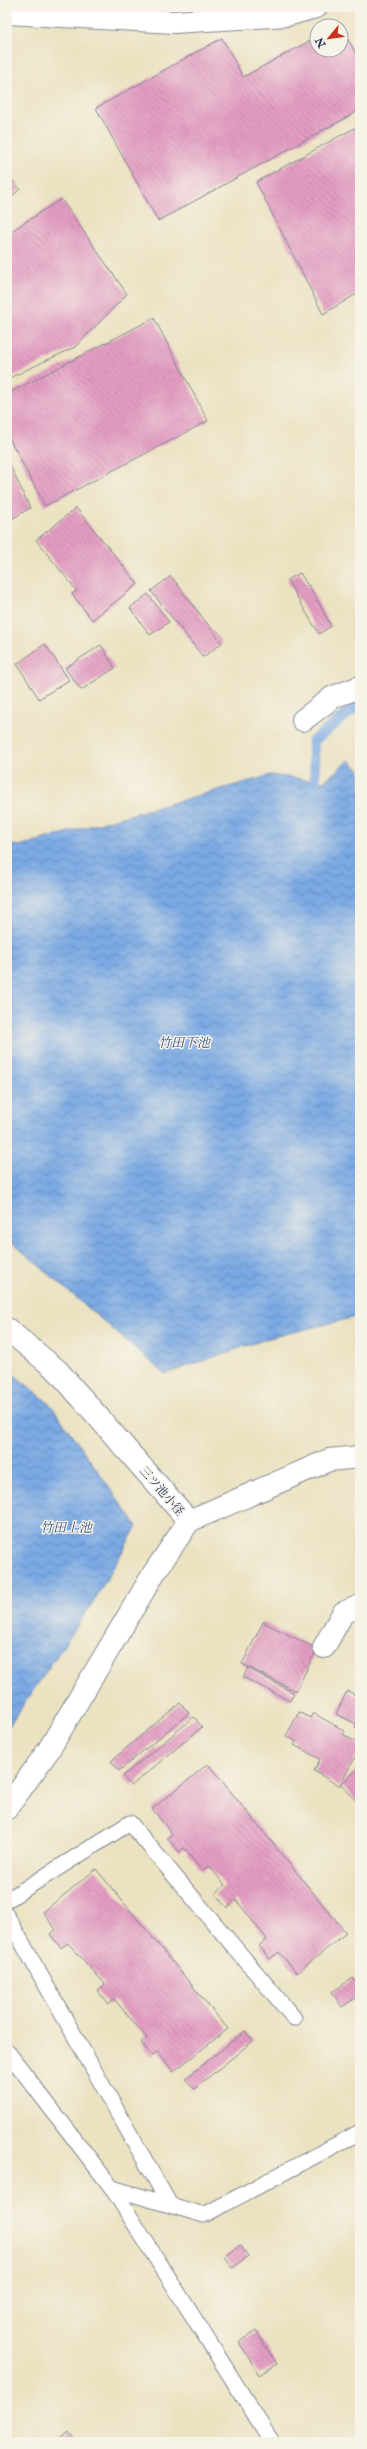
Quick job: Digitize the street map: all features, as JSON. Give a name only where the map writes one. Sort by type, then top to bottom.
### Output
[{"type":"street","points":[[7,13],[174,22],[286,15],[316,7]]},
{"type":"street","points":[[303,720],[333,697],[360,687]]},
{"type":"street","name":"三ツ池小径","points":[[7,1329],[58,1371],[189,1521],[329,1460],[360,1457]]},
{"type":"street","points":[[7,1808],[48,1751],[154,1573],[189,1521]]},
{"type":"street","points":[[324,1647],[343,1613],[360,1606]]},
{"type":"lane","points":[[7,1900],[130,1823],[294,2018]]},
{"type":"lane","points":[[7,1916],[170,2205]]},
{"type":"lane","points":[[7,2051],[112,2188],[272,2442]]},
{"type":"lane","points":[[112,2188],[204,2215],[360,2132]]},
{"type":"water","name":"竹田下池","points":[[349,760],[360,770],[360,1316],[269,1338],[165,1374],[7,1238],[7,844],[19,846],[271,775],[323,782]]},
{"type":"water","name":"竹田上池","points":[[7,1369],[50,1404],[137,1526],[94,1601],[7,1729]]},
{"type":"building","points":[[222,38],[243,77],[309,41],[309,58],[349,58],[349,41],[360,61],[360,110],[158,221],[96,108]]},
{"type":"building","points":[[360,125],[360,292],[323,314],[256,182]]},
{"type":"building","points":[[7,174],[20,189],[7,201]]},
{"type":"building","points":[[61,199],[127,294],[75,347],[7,379],[7,234]]},
{"type":"building","points":[[154,318],[208,421],[45,506],[7,434],[7,394]]},
{"type":"building","points":[[7,459],[30,508],[7,522]]},
{"type":"building","points":[[76,508],[138,584],[92,620],[72,594],[77,591],[36,540]]},
{"type":"building","points":[[300,573],[308,586],[309,585],[331,626],[319,634],[287,580]]},
{"type":"building","points":[[171,576],[222,643],[203,657],[151,591]]},
{"type":"building","points":[[148,594],[169,622],[150,635],[130,608]]},
{"type":"building","points":[[45,644],[69,680],[39,699],[17,664]]},
{"type":"building","points":[[101,645],[115,668],[81,690],[65,668]]},
{"type":"building","points":[[263,1622],[317,1649],[296,1691],[242,1664]]},
{"type":"building","points":[[248,1668],[294,1693],[290,1701],[243,1677]]},
{"type":"building","points":[[347,1691],[360,1697],[360,1730],[355,1728],[357,1724],[336,1714]]},
{"type":"building","points":[[180,1703],[189,1713],[119,1771],[111,1761]]},
{"type":"building","points":[[299,1712],[310,1718],[313,1713],[345,1731],[343,1734],[360,1745],[360,1749],[339,1786],[314,1771],[320,1759],[294,1745],[296,1741],[286,1736]]},
{"type":"building","points":[[194,1717],[202,1727],[131,1786],[123,1776]]},
{"type":"building","points":[[208,1764],[346,1933],[297,1973],[279,1952],[270,1959],[259,1946],[267,1939],[236,1900],[227,1908],[215,1894],[225,1885],[209,1866],[202,1871],[184,1848],[179,1852],[167,1838],[172,1834],[152,1809]]},
{"type":"building","points":[[360,1767],[360,1805],[341,1784]]},
{"type":"building","points":[[96,1869],[228,2029],[173,2072],[158,2051],[152,2056],[141,2042],[147,2038],[114,1999],[109,2005],[97,1990],[105,1984],[68,1943],[61,1948],[50,1934],[56,1930],[43,1912]]},
{"type":"building","points":[[353,1978],[360,1989],[360,1995],[342,2007],[332,1992]]},
{"type":"building","points":[[245,2031],[253,2041],[194,2089],[185,2079]]},
{"type":"building","points":[[240,2245],[248,2256],[233,2268],[225,2257]]},
{"type":"building","points":[[256,2331],[277,2364],[259,2375],[239,2342]]},
{"type":"building","points":[[69,2432],[76,2442],[53,2442]]},
{"type":"waterway","points":[[316,793],[313,741],[360,704]]}]
